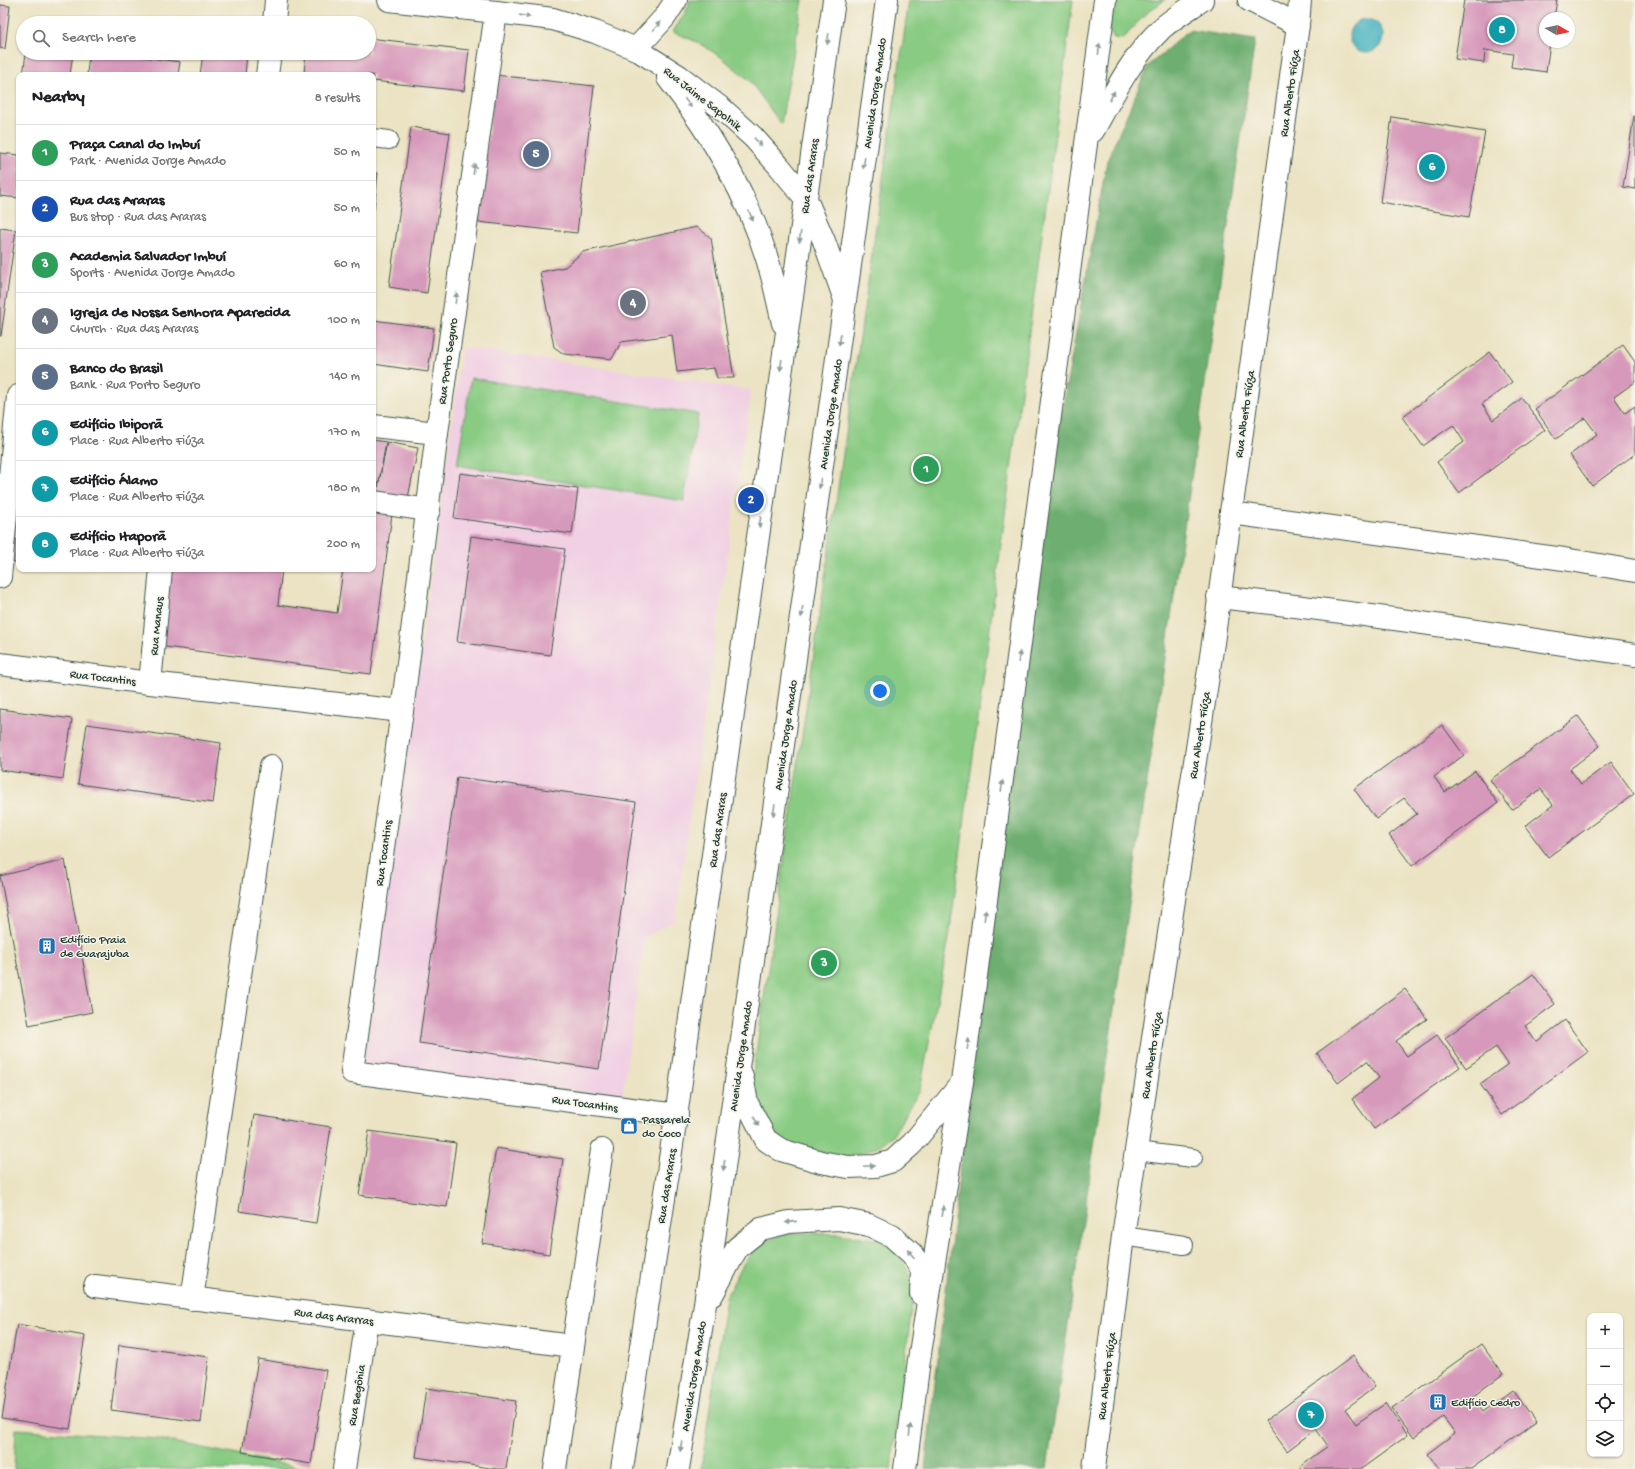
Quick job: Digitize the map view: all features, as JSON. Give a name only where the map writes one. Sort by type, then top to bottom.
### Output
[{"type":"street","points":[[275,16],[276,0]]},
{"type":"street","name":"Rua Jaime Sapolnik","points":[[389,0],[553,20],[595,32],[636,49],[679,76],[721,108],[754,137],[806,199],[824,241],[845,302]]},
{"type":"street","points":[[636,49],[665,17],[676,0]]},
{"type":"street","name":"Rua das Araras","points":[[622,1469],[676,1115],[834,0]]},
{"type":"street","name":"Avenida Jorge Amado","points":[[678,1469],[704,1311],[887,0]]},
{"type":"street","points":[[905,1469],[919,1360],[962,1082],[1105,0]]},
{"type":"street","points":[[1087,143],[1122,77],[1141,50],[1163,28],[1202,0]]},
{"type":"street","points":[[1249,0],[1298,25]]},
{"type":"street","name":"Rua Alberto Fiúza","points":[[1094,1469],[1136,1151],[1231,512],[1298,25],[1300,0]]},
{"type":"street","name":"Rua Porto Seguro","points":[[402,711],[429,510],[437,433],[496,12]]},
{"type":"street","points":[[267,72],[269,60]]},
{"type":"street","points":[[655,62],[693,110],[725,162],[752,217],[772,275],[786,335]]},
{"type":"street","points":[[0,577],[12,396]]},
{"type":"street","points":[[376,426],[437,433]]},
{"type":"street","points":[[376,502],[429,510]]},
{"type":"street","points":[[1231,512],[1564,559],[1635,571]]},
{"type":"street","name":"Rua Manaus","points":[[150,683],[161,572]]},
{"type":"street","points":[[1218,597],[1491,633],[1635,655]]},
{"type":"street","name":"Rua Tocantins","points":[[0,664],[150,683],[402,711],[352,1072],[676,1115]]},
{"type":"street","points":[[192,1299],[271,766]]},
{"type":"street","points":[[739,1057],[747,1103],[766,1140],[781,1150],[821,1162],[848,1167],[876,1166],[893,1161],[912,1144],[962,1082]]},
{"type":"street","points":[[555,1469],[602,1150]]},
{"type":"street","points":[[704,1311],[737,1248],[761,1229],[789,1222],[839,1219],[869,1225],[892,1236],[912,1254],[922,1270],[919,1360]]},
{"type":"street","name":"Rua das Ararras","points":[[95,1286],[573,1346]]},
{"type":"street","name":"Rua Begônia","points":[[344,1469],[367,1320]]},
{"type":"lane","points":[[1136,1151],[1193,1158]]},
{"type":"lane","points":[[1124,1236],[1184,1245]]},
{"type":"shaded area","points":[[462,347],[751,390],[675,920],[645,937],[622,1097],[364,1065]]},
{"type":"green space","points":[[690,0],[803,0],[781,124],[750,81],[721,57],[697,42],[673,32],[688,7]]},
{"type":"green space","points":[[909,0],[1073,0],[949,938],[920,1090],[893,1135],[875,1148],[850,1157],[793,1148],[769,1130],[757,1108],[752,1080]]},
{"type":"green space","points":[[1114,0],[1165,0],[1145,14],[1123,39],[1114,38],[1110,31]]},
{"type":"green space","points":[[1189,30],[1255,40],[1047,1469],[925,1469],[1024,620],[1107,161],[1148,66]]},
{"type":"green space","points":[[471,378],[698,414],[684,501],[457,465]]},
{"type":"green space","points":[[785,1233],[839,1234],[878,1239],[899,1255],[915,1283],[891,1469],[701,1469],[726,1297],[743,1264],[760,1245]]},
{"type":"green space","points":[[16,1429],[158,1439],[308,1469],[14,1469]]},
{"type":"water","points":[[1363,19],[1369,19],[1373,20],[1380,26],[1383,36],[1382,43],[1376,50],[1369,53],[1363,53],[1359,52],[1352,46],[1349,39],[1349,33],[1350,29],[1356,22]]},
{"type":"building","points":[[1464,0],[1557,0],[1555,12],[1539,12],[1539,48],[1549,48],[1546,72],[1511,67],[1513,54],[1485,50],[1484,63],[1455,59]]},
{"type":"building","points":[[0,5],[10,6],[5,49],[0,48]]},
{"type":"building","points":[[376,39],[469,50],[464,91],[376,81],[376,72],[304,72],[305,60],[376,60]]},
{"type":"building","points":[[25,60],[72,60],[70,72],[23,72]]},
{"type":"building","points":[[88,60],[165,60],[180,62],[178,72],[87,72]]},
{"type":"building","points":[[202,60],[246,60],[245,72],[200,72]]},
{"type":"building","points":[[495,75],[594,86],[577,233],[478,222]]},
{"type":"building","points":[[1635,116],[1635,189],[1623,187]]},
{"type":"building","points":[[1392,117],[1485,132],[1469,217],[1380,202]]},
{"type":"building","points":[[411,127],[450,133],[427,293],[389,287]]},
{"type":"building","points":[[0,153],[16,155],[16,198],[0,196]]},
{"type":"building","points":[[376,173],[378,173],[376,191]]},
{"type":"building","points":[[697,227],[711,238],[734,378],[717,378],[714,368],[677,372],[672,335],[621,342],[612,359],[564,354],[554,347],[540,272],[565,267],[583,252]]},
{"type":"building","points":[[0,228],[16,230],[1,336],[0,336]]},
{"type":"building","points":[[376,320],[434,328],[428,372],[376,364]]},
{"type":"building","points":[[1623,345],[1635,362],[1635,382],[1614,397],[1625,413],[1635,406],[1635,454],[1592,486],[1570,455],[1597,434],[1585,418],[1556,439],[1535,409]]},
{"type":"building","points":[[1490,352],[1512,382],[1482,404],[1493,420],[1522,398],[1545,430],[1459,493],[1437,462],[1464,442],[1453,425],[1423,446],[1402,417]]},
{"type":"building","points":[[376,440],[386,442],[378,487],[387,442],[418,448],[408,498],[376,493]]},
{"type":"building","points":[[460,473],[578,489],[572,534],[454,518]]},
{"type":"building","points":[[376,512],[392,514],[371,674],[158,646],[168,572],[282,572],[278,605],[337,613],[343,572],[376,572]]},
{"type":"building","points":[[471,536],[565,549],[550,655],[457,642]]},
{"type":"building","points":[[11,539],[16,540],[16,563],[8,562]]},
{"type":"building","points":[[0,709],[72,719],[63,779],[0,770]]},
{"type":"building","points":[[1578,716],[1600,746],[1570,769],[1581,784],[1611,762],[1634,794],[1548,857],[1525,826],[1553,805],[1541,789],[1512,810],[1490,780]]},
{"type":"building","points":[[87,724],[221,743],[213,803],[78,784]]},
{"type":"building","points":[[1442,725],[1464,755],[1434,777],[1445,792],[1475,771],[1498,803],[1412,866],[1389,835],[1417,814],[1404,798],[1376,819],[1354,789]]},
{"type":"building","points":[[457,777],[636,802],[599,1069],[419,1043]]},
{"type":"building","name":"Edifício Praia de Guarajuba","points":[[65,860],[92,1012],[29,1025],[0,876]]},
{"type":"building","points":[[1533,974],[1555,1004],[1525,1026],[1536,1042],[1565,1020],[1588,1052],[1502,1115],[1480,1084],[1508,1064],[1496,1047],[1466,1068],[1445,1038]]},
{"type":"building","points":[[1405,989],[1427,1019],[1396,1041],[1407,1056],[1437,1035],[1460,1067],[1374,1129],[1352,1099],[1379,1078],[1367,1061],[1338,1083],[1317,1053]]},
{"type":"building","points":[[254,1115],[331,1127],[316,1223],[239,1211]]},
{"type":"building","points":[[369,1131],[456,1143],[447,1207],[359,1195]]},
{"type":"building","points":[[496,1148],[563,1159],[549,1254],[482,1243]]},
{"type":"building","points":[[17,1324],[85,1336],[70,1429],[2,1418]]},
{"type":"building","name":"Edifício Cedro","points":[[1481,1344],[1503,1374],[1472,1397],[1483,1412],[1513,1390],[1536,1422],[1471,1469],[1439,1469],[1427,1454],[1455,1433],[1443,1417],[1414,1438],[1392,1408]]},
{"type":"building","points":[[119,1345],[209,1357],[201,1422],[111,1410]]},
{"type":"building","points":[[1353,1356],[1375,1387],[1345,1409],[1356,1424],[1386,1403],[1408,1435],[1361,1469],[1302,1469],[1300,1466],[1328,1446],[1316,1429],[1287,1451],[1265,1421]]},
{"type":"building","points":[[258,1359],[326,1370],[311,1464],[242,1452]]},
{"type":"building","points":[[426,1388],[516,1401],[506,1469],[416,1457]]},
{"type":"place","name":"Edifício Itaporã","points":[[1502,30]]},
{"type":"place","name":"Banco do Brasil","points":[[536,154]]},
{"type":"place","name":"Edifício Ibiporã","points":[[1432,167]]},
{"type":"place","name":"Igreja de Nossa Senhora Aparecida","points":[[633,303]]},
{"type":"place","name":"Praça Canal do Imbuí","points":[[926,469]]},
{"type":"place","name":"Rua das Araras","points":[[751,500]]},
{"type":"place","name":"Edifício Praia de Guarajuba","points":[[47,946]]},
{"type":"place","name":"Academia Salvador Imbuí","points":[[824,963]]},
{"type":"place","name":"Passarela do Coco","points":[[629,1126]]},
{"type":"place","name":"Edifício Cedro","points":[[1438,1402]]},
{"type":"place","name":"Edifício Álamo","points":[[1311,1415]]}]
